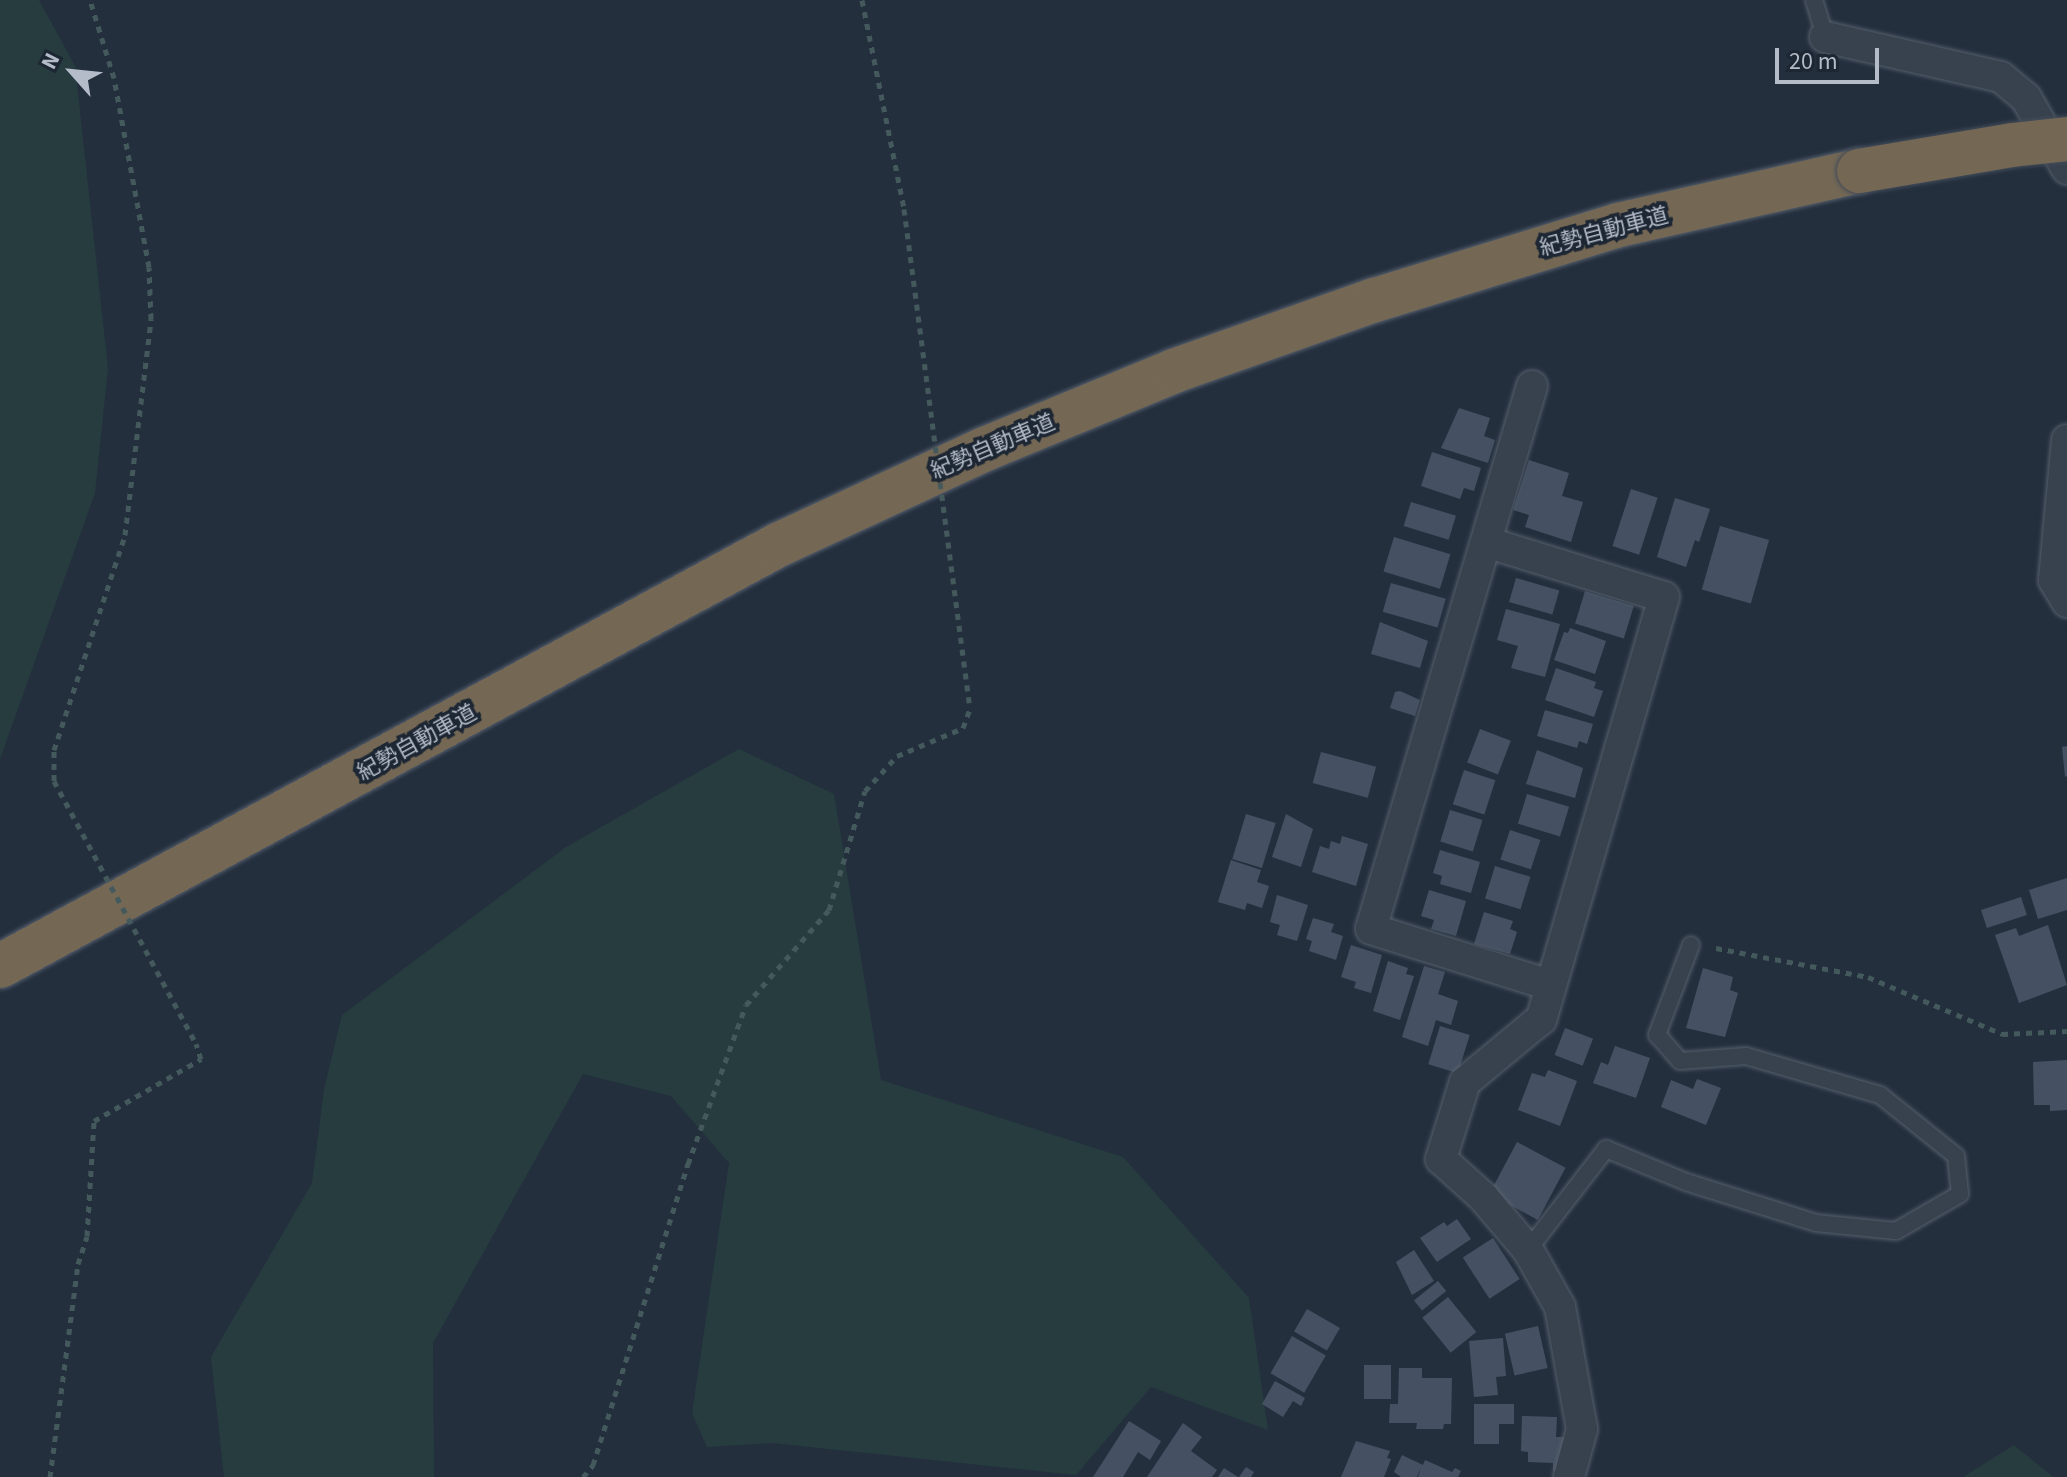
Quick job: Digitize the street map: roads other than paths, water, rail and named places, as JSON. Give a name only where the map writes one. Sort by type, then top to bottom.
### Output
[{"type":"highway","name":"紀勢自動車道","points":[[0,966],[778,545],[985,449],[1174,371],[1375,300],[1619,225],[1859,171],[2012,145],[2067,139]]},
{"type":"street","points":[[1825,37],[2001,77],[2026,98],[2067,169]]},
{"type":"street","points":[[1532,386],[1371,929],[1550,985]]},
{"type":"street","points":[[2067,440],[2054,580],[2067,602]]},
{"type":"street","points":[[1486,542],[1664,597],[1541,1019],[1465,1082],[1441,1159],[1484,1198],[1528,1250],[1560,1307],[1582,1429],[1569,1477]]},
{"type":"lane","points":[[1814,0],[1825,37]]},
{"type":"lane","points":[[1528,1250],[1606,1149],[1686,1182],[1816,1223],[1896,1231],[1960,1194],[1956,1156],[1880,1095],[1746,1056],[1680,1061],[1657,1035],[1691,945]]}]
